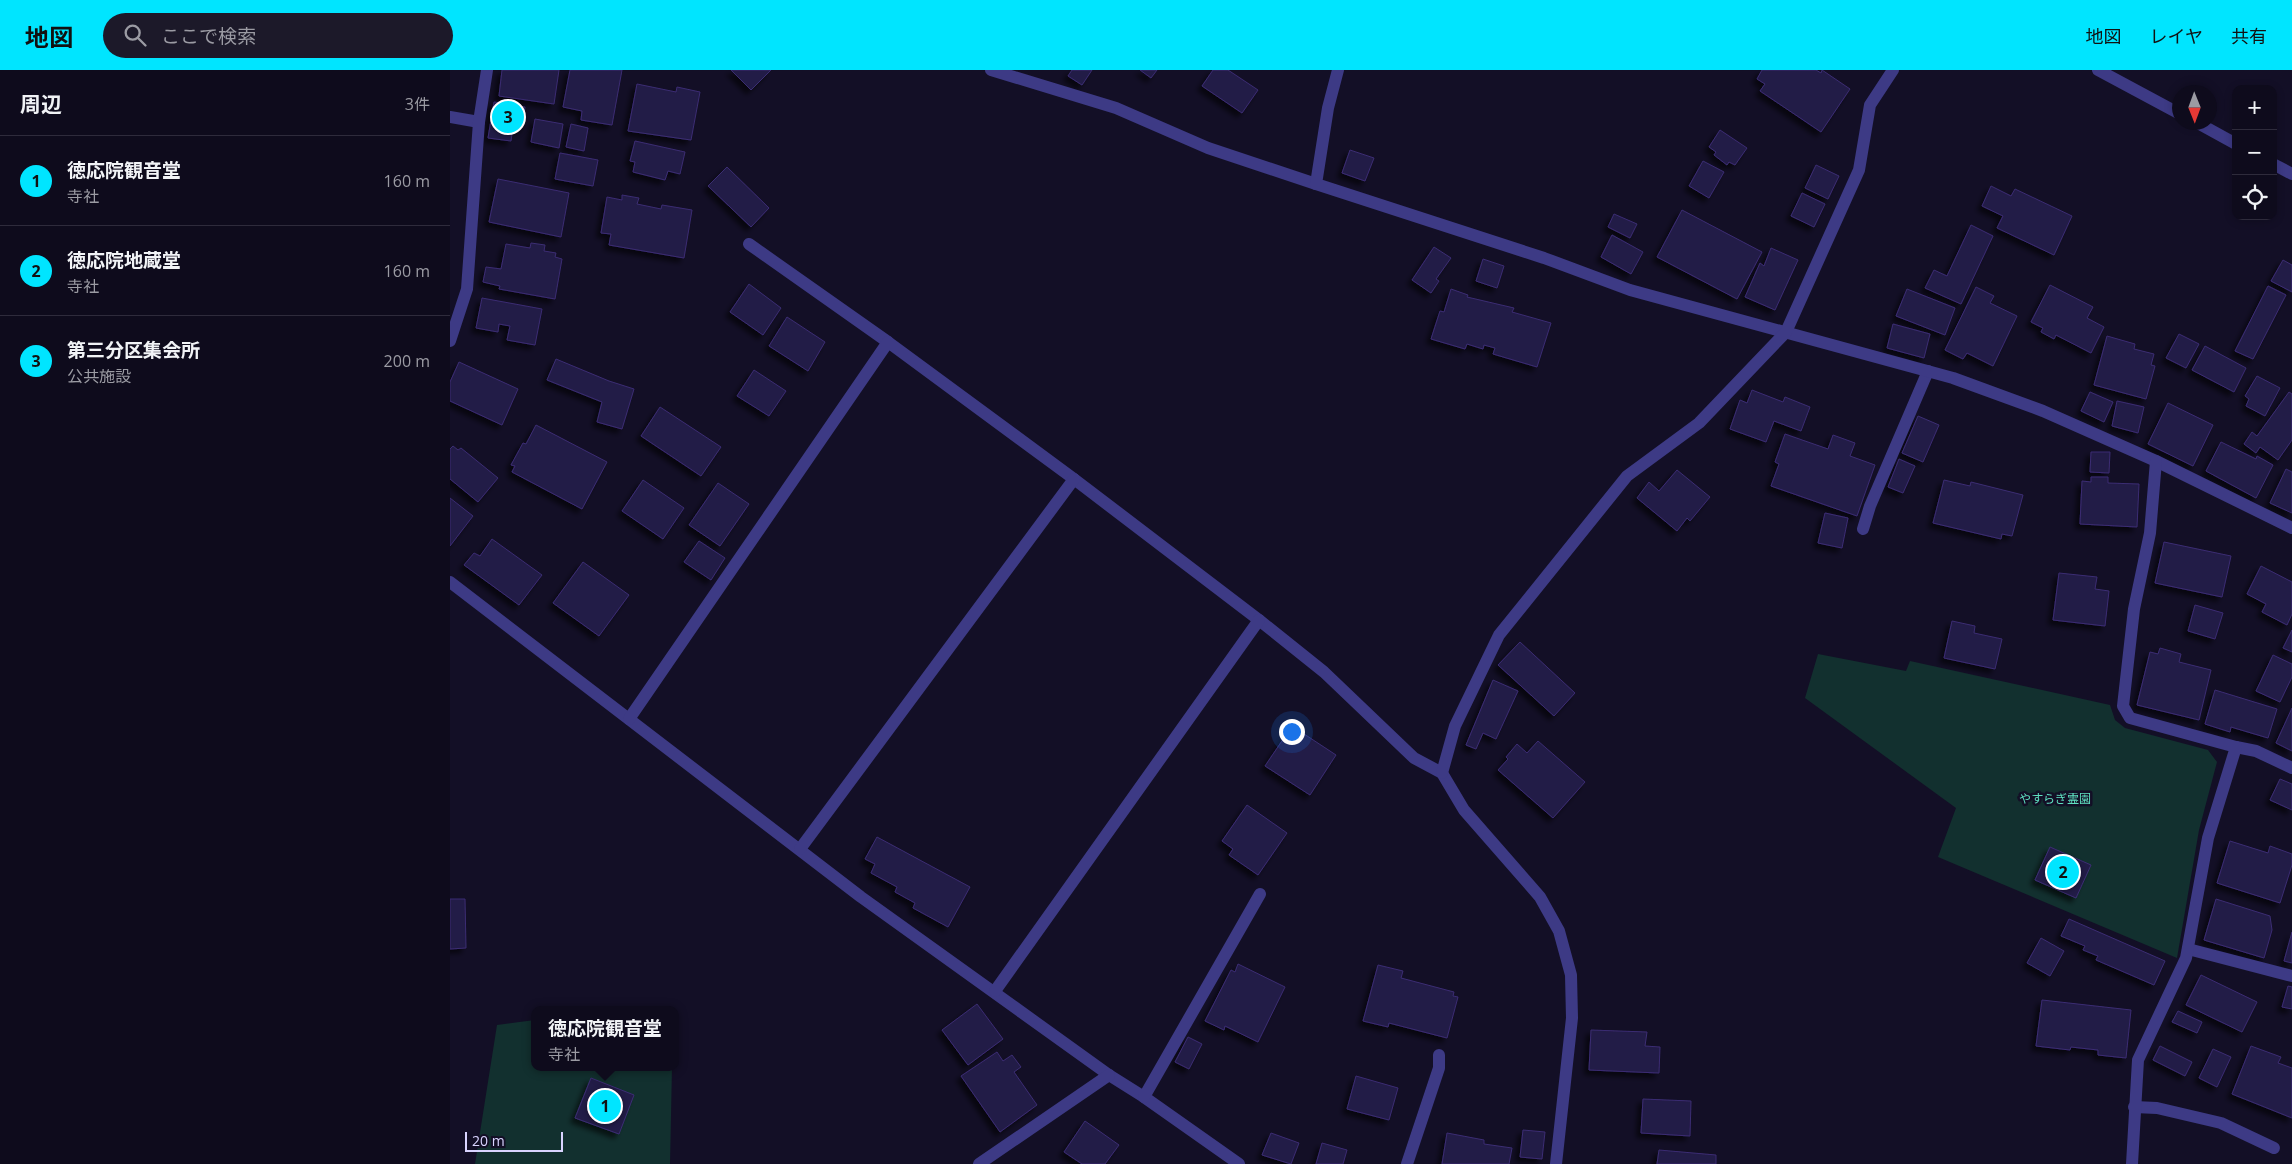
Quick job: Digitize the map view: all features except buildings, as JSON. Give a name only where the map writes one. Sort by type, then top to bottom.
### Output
[{"type":"street","points":[[450,341],[468,289],[479,122],[487,70]]},
{"type":"street","points":[[991,70],[1116,108],[1208,148],[1544,258],[1630,290],[1953,378],[2043,411],[2156,461],[2292,528]]},
{"type":"street","points":[[1316,184],[1328,108],[1338,70]]},
{"type":"street","points":[[1442,773],[1455,726],[1499,635],[1627,476],[1699,423],[1786,332],[1859,170],[1870,105],[1893,70]]},
{"type":"street","points":[[2098,70],[2172,110]]},
{"type":"street","points":[[450,117],[479,122]]},
{"type":"street","points":[[2211,130],[2232,142]]},
{"type":"street","points":[[2277,166],[2292,174]]},
{"type":"street","points":[[749,244],[888,342],[1074,479],[1259,620],[1324,672],[1414,758],[1442,773],[1464,810],[1540,897],[1558,931],[1571,975],[1572,1018],[1556,1164]]},
{"type":"street","points":[[629,719],[888,342]]},
{"type":"street","points":[[1863,529],[1870,506],[1928,371]]},
{"type":"street","points":[[2156,461],[2150,533],[2134,609],[2123,706],[2130,718],[2256,751],[2292,768]]},
{"type":"street","points":[[800,849],[1074,479]]},
{"type":"street","points":[[450,582],[861,896],[1109,1075],[1144,1096],[1239,1164]]},
{"type":"street","points":[[995,991],[1259,620]]},
{"type":"street","points":[[2132,1164],[2138,1060],[2186,958],[2208,838],[2236,747]]},
{"type":"street","points":[[1144,1096],[1260,894]]},
{"type":"street","points":[[2188,949],[2292,976]]},
{"type":"street","points":[[1407,1164],[1439,1068],[1439,1055]]},
{"type":"street","points":[[979,1164],[1109,1075]]},
{"type":"street","points":[[2134,1107],[2157,1108],[2221,1123],[2274,1148]]},
{"type":"green space","name":"やすらぎ霊園","points":[[1818,654],[1906,671],[1910,661],[2110,705],[2115,720],[2125,728],[2208,750],[2217,762],[2199,830],[2177,958],[1938,857],[1956,808],[1805,698]]},
{"type":"green space","points":[[531,1021],[531,1071],[672,1071],[670,1164],[475,1164],[497,1025]]},
{"type":"place","name":"第三分区集会所","points":[[508,117]]},
{"type":"place","name":"徳応院地蔵堂","points":[[2063,872]]},
{"type":"place","name":"徳応院観音堂","points":[[605,1106]]}]
